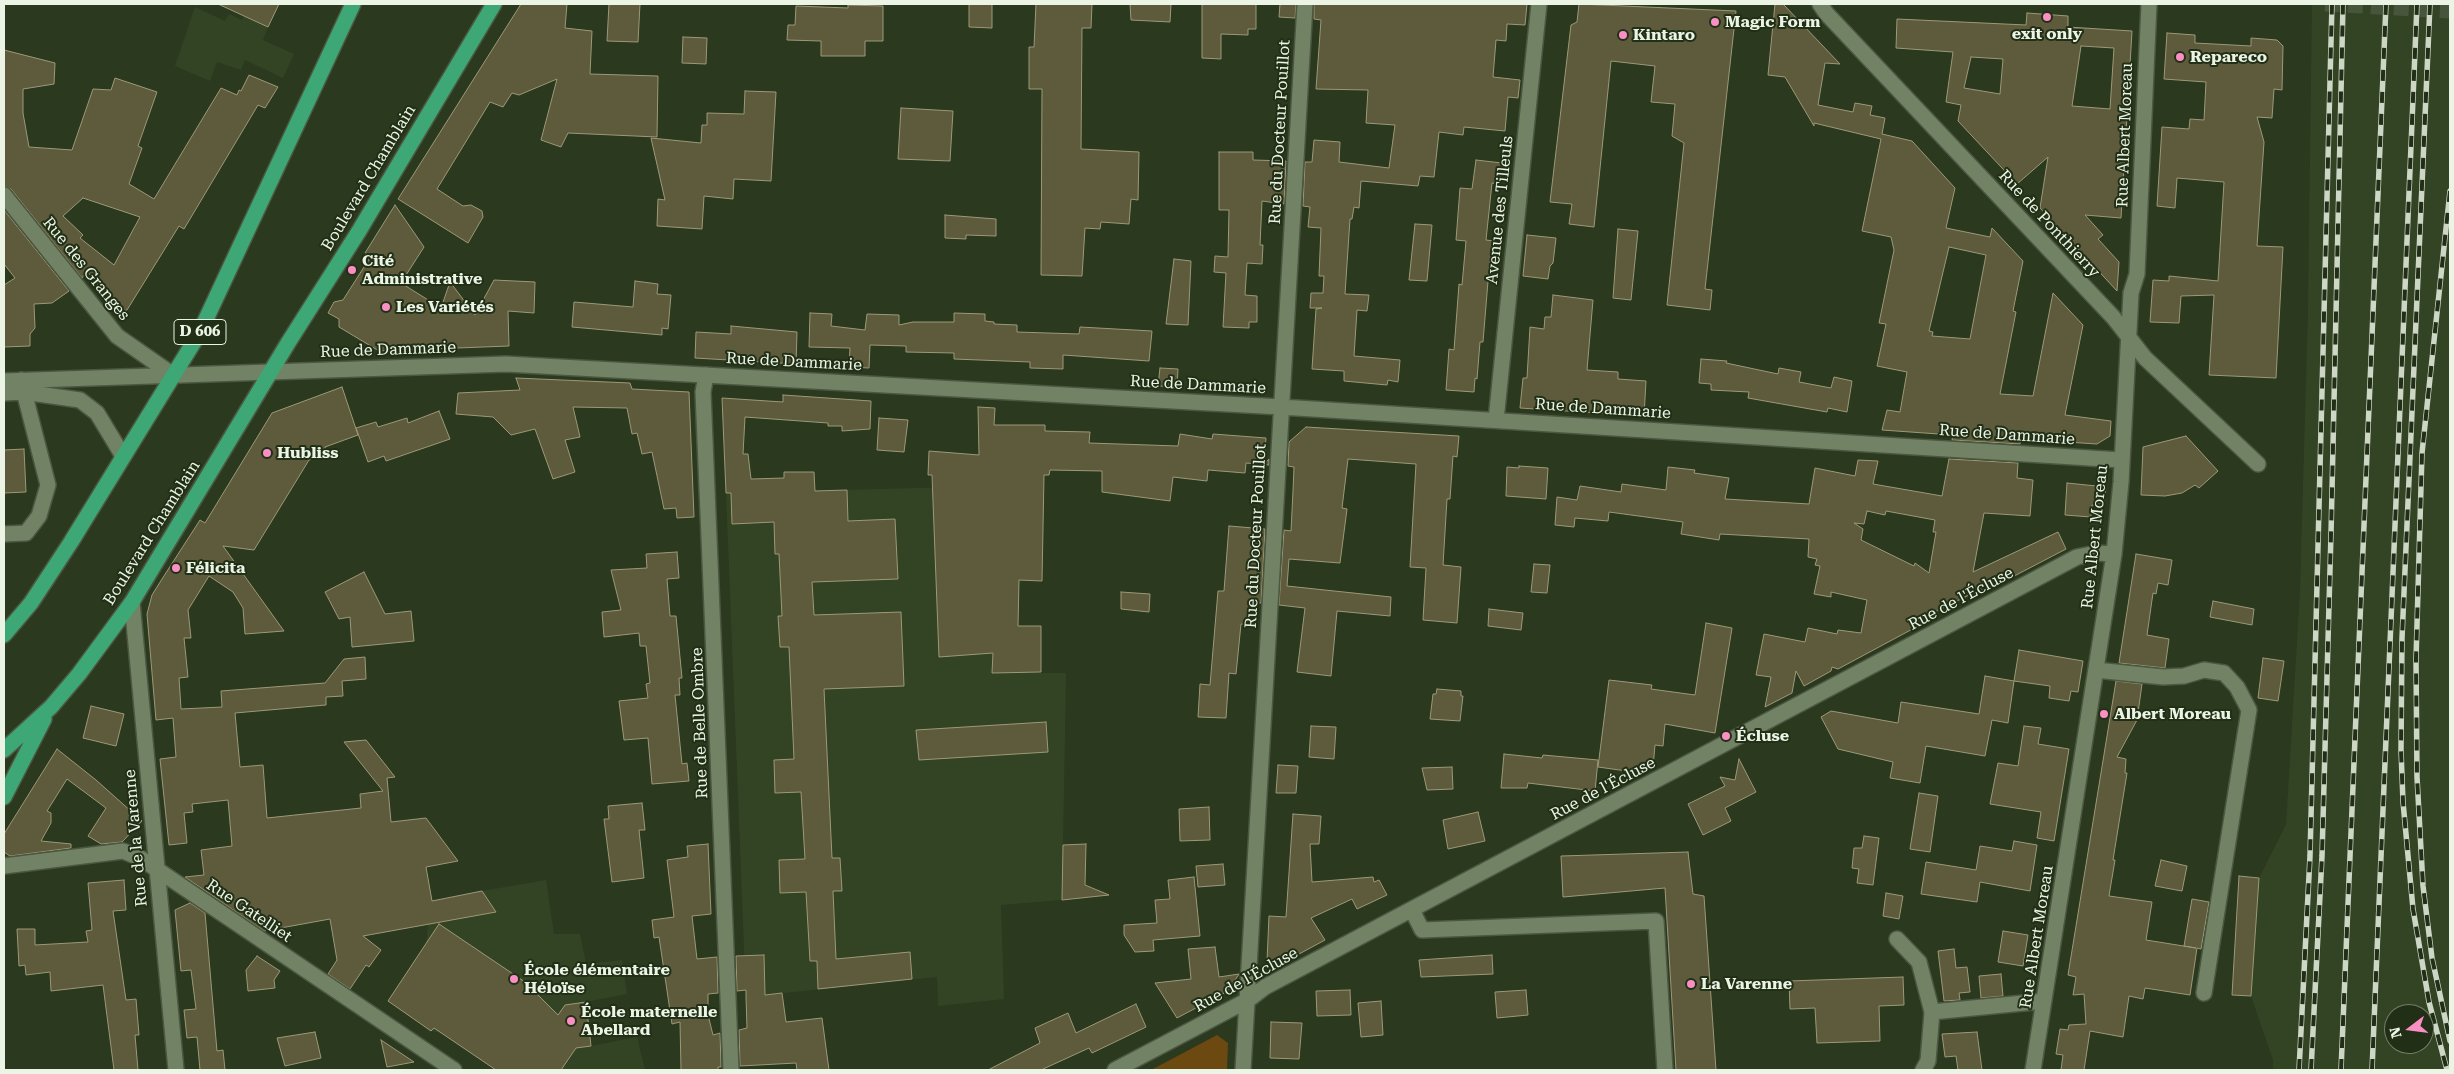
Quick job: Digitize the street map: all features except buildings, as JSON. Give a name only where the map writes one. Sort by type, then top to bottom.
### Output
[{"type":"main road","name":"D 606","points":[[4,635],[31,603],[71,542],[206,320],[352,4]]},
{"type":"main road","points":[[478,28],[484,4]]},
{"type":"main road","name":"Boulevard Chamblain","points":[[51,707],[79,674],[132,602],[272,370],[359,231],[494,4]]},
{"type":"main road","points":[[4,750],[51,707]]},
{"type":"main road","points":[[4,797],[51,707]]},
{"type":"street","name":"Rue du Docteur Pouillot","points":[[1243,1070],[1305,4]]},
{"type":"street","name":"Avenue des Tilleuls","points":[[1496,420],[1539,4]]},
{"type":"street","name":"Rue de Ponthierry","points":[[1820,4],[1826,13],[2113,317],[2145,358],[2258,464]]},
{"type":"street","name":"Rue Albert Moreau","points":[[2033,1070],[2114,554],[2128,337],[2132,293],[2136,274],[2142,182],[2140,169],[2148,4]]},
{"type":"street","name":"Rue des Granges","points":[[4,195],[117,336],[173,375]]},
{"type":"street","name":"Rue de Dammarie","points":[[272,370],[506,364],[1281,406],[2121,460]]},
{"type":"street","points":[[4,393],[22,386],[272,370]]},
{"type":"street","name":"Rue de Belle Ombre","points":[[706,375],[703,392],[731,1070]]},
{"type":"street","points":[[4,381],[80,400],[97,413],[123,456]]},
{"type":"street","points":[[4,534],[26,533],[39,516],[48,485],[22,386]]},
{"type":"street","name":"Rue de l'Écluse","points":[[1115,1070],[1248,1000],[1266,987],[2077,557],[2096,553],[2114,554]]},
{"type":"street","name":"Rue de la Varenne","points":[[132,602],[176,1070]]},
{"type":"street","points":[[2096,670],[2163,677],[2184,676],[2204,670],[2224,673],[2237,687],[2249,710],[2204,993]]},
{"type":"street","name":"Rue Gatelliet","points":[[4,866],[123,851],[140,858],[156,871],[454,1070]]},
{"type":"street","points":[[1412,910],[1422,930],[1656,921],[1665,1070]]},
{"type":"street","points":[[1897,939],[1918,962],[1932,1012],[1928,1061],[1923,1070]]},
{"type":"street","points":[[1932,1012],[2044,1001]]},
{"type":"shaded area","points":[[2312,4],[2450,4],[2450,1070],[2273,1070],[2273,1060],[2251,996],[2259,878],[2286,825],[2300,591],[2308,311]]},
{"type":"shaded area","points":[[195,7],[225,21],[229,14],[242,20],[244,16],[268,27],[263,40],[294,54],[283,78],[245,60],[241,70],[217,62],[210,81],[175,66]]},
{"type":"shaded area","points":[[994,486],[992,673],[1066,673],[1062,900],[1001,905],[1004,999],[938,1006],[937,977],[746,997],[726,493]]},
{"type":"shaded area","name":"École élémentaire Héloïse","points":[[546,880],[554,934],[580,934],[586,964],[622,960],[627,994],[586,1002],[591,1046],[637,1037],[645,1070],[496,1070],[441,1033],[431,1031],[388,1001],[426,944],[428,924],[496,912],[482,891]]},
{"type":"shaded area","points":[[1217,1035],[1228,1043],[1227,1070],[1151,1070]]},
{"type":"tunnel","points":[[2325,4],[2450,11]]},
{"type":"railway","points":[[2299,1070],[2310,856],[2332,4]]},
{"type":"railway","points":[[2311,1070],[2322,856],[2343,4]]},
{"type":"railway","points":[[2341,1070],[2386,4]]},
{"type":"railway","points":[[2372,1070],[2417,4]]},
{"type":"railway","points":[[2430,4],[2402,638],[2401,750],[2403,802],[2413,909],[2429,1002],[2447,1070]]},
{"type":"railway","points":[[2450,191],[2422,453],[2416,659],[2417,777],[2423,886],[2432,958],[2450,1041]]},
{"type":"place","name":"exit only","points":[[2047,17]]},
{"type":"place","name":"Magic Form","points":[[1715,22]]},
{"type":"place","name":"Kintaro","points":[[1623,35]]},
{"type":"place","name":"Repareco","points":[[2180,57]]},
{"type":"place","name":"Cité Administrative","points":[[352,270]]},
{"type":"place","name":"Les Variétés","points":[[386,307]]},
{"type":"place","name":"Hubliss","points":[[267,453]]},
{"type":"place","name":"Félicita","points":[[176,568]]},
{"type":"place","name":"Albert Moreau","points":[[2104,714]]},
{"type":"place","name":"Écluse","points":[[1726,736]]},
{"type":"place","name":"École élémentaire Héloïse","points":[[514,979]]},
{"type":"place","name":"La Varenne","points":[[1691,984]]},
{"type":"place","name":"École maternelle Abellard","points":[[571,1021]]}]
